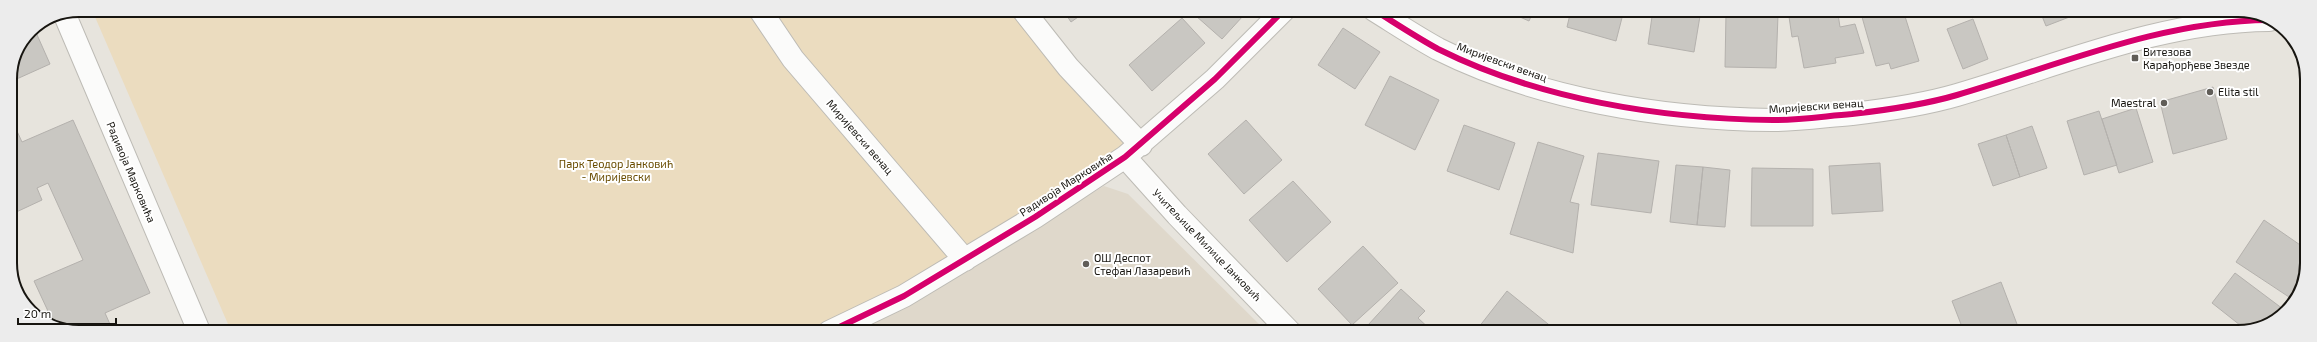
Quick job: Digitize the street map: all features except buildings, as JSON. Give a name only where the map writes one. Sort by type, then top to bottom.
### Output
[{"type":"street","name":"Миријевски венац","points":[[765,17],[793,59],[965,260]]},
{"type":"street","points":[[1029,17],[1133,151]]},
{"type":"street","name":"Радивоја Марковића","points":[[844,325],[904,296],[965,260],[1035,217],[1133,151],[1220,74],[1277,17]]},
{"type":"street","name":"Миријевски венац","points":[[1385,17],[1438,49],[1509,78],[1563,95],[1659,111],[1728,118],[1775,120],[1876,111],[1922,103],[1994,84],[2130,40],[2210,23],[2259,21]]},
{"type":"street","name":"Радивоја Марковића","points":[[66,18],[196,325]]},
{"type":"street","name":"Учитељице Милице Јанковић","points":[[1133,151],[1177,215],[1283,325]]},
{"type":"shaded area","name":"ОШ Деспот Стефан Лазаревић","points":[[1104,186],[1128,194],[1260,325],[858,325],[949,278]]},
{"type":"green space","name":"Парк Теодор Јанковић - Миријевски","points":[[95,17],[1029,17],[1141,145],[841,325],[228,325]]},
{"type":"cycle path","points":[[844,325],[904,296],[1035,217],[1125,157],[1215,79],[1277,17]]},
{"type":"cycle path","points":[[1385,17],[1438,49],[1517,81],[1558,93],[1601,103],[1687,116],[1773,120],[1803,119],[1852,114],[1892,109],[1944,99],[2072,58],[2150,36],[2229,22],[2259,21]]},
{"type":"place","name":"Витезова Карађорђеве Звезде","points":[[2135,58]]},
{"type":"place","name":"Elita stil","points":[[2210,92]]},
{"type":"place","name":"Maestral","points":[[2164,103]]},
{"type":"place","name":"ОШ Деспот Стефан Лазаревић","points":[[1086,264]]}]
